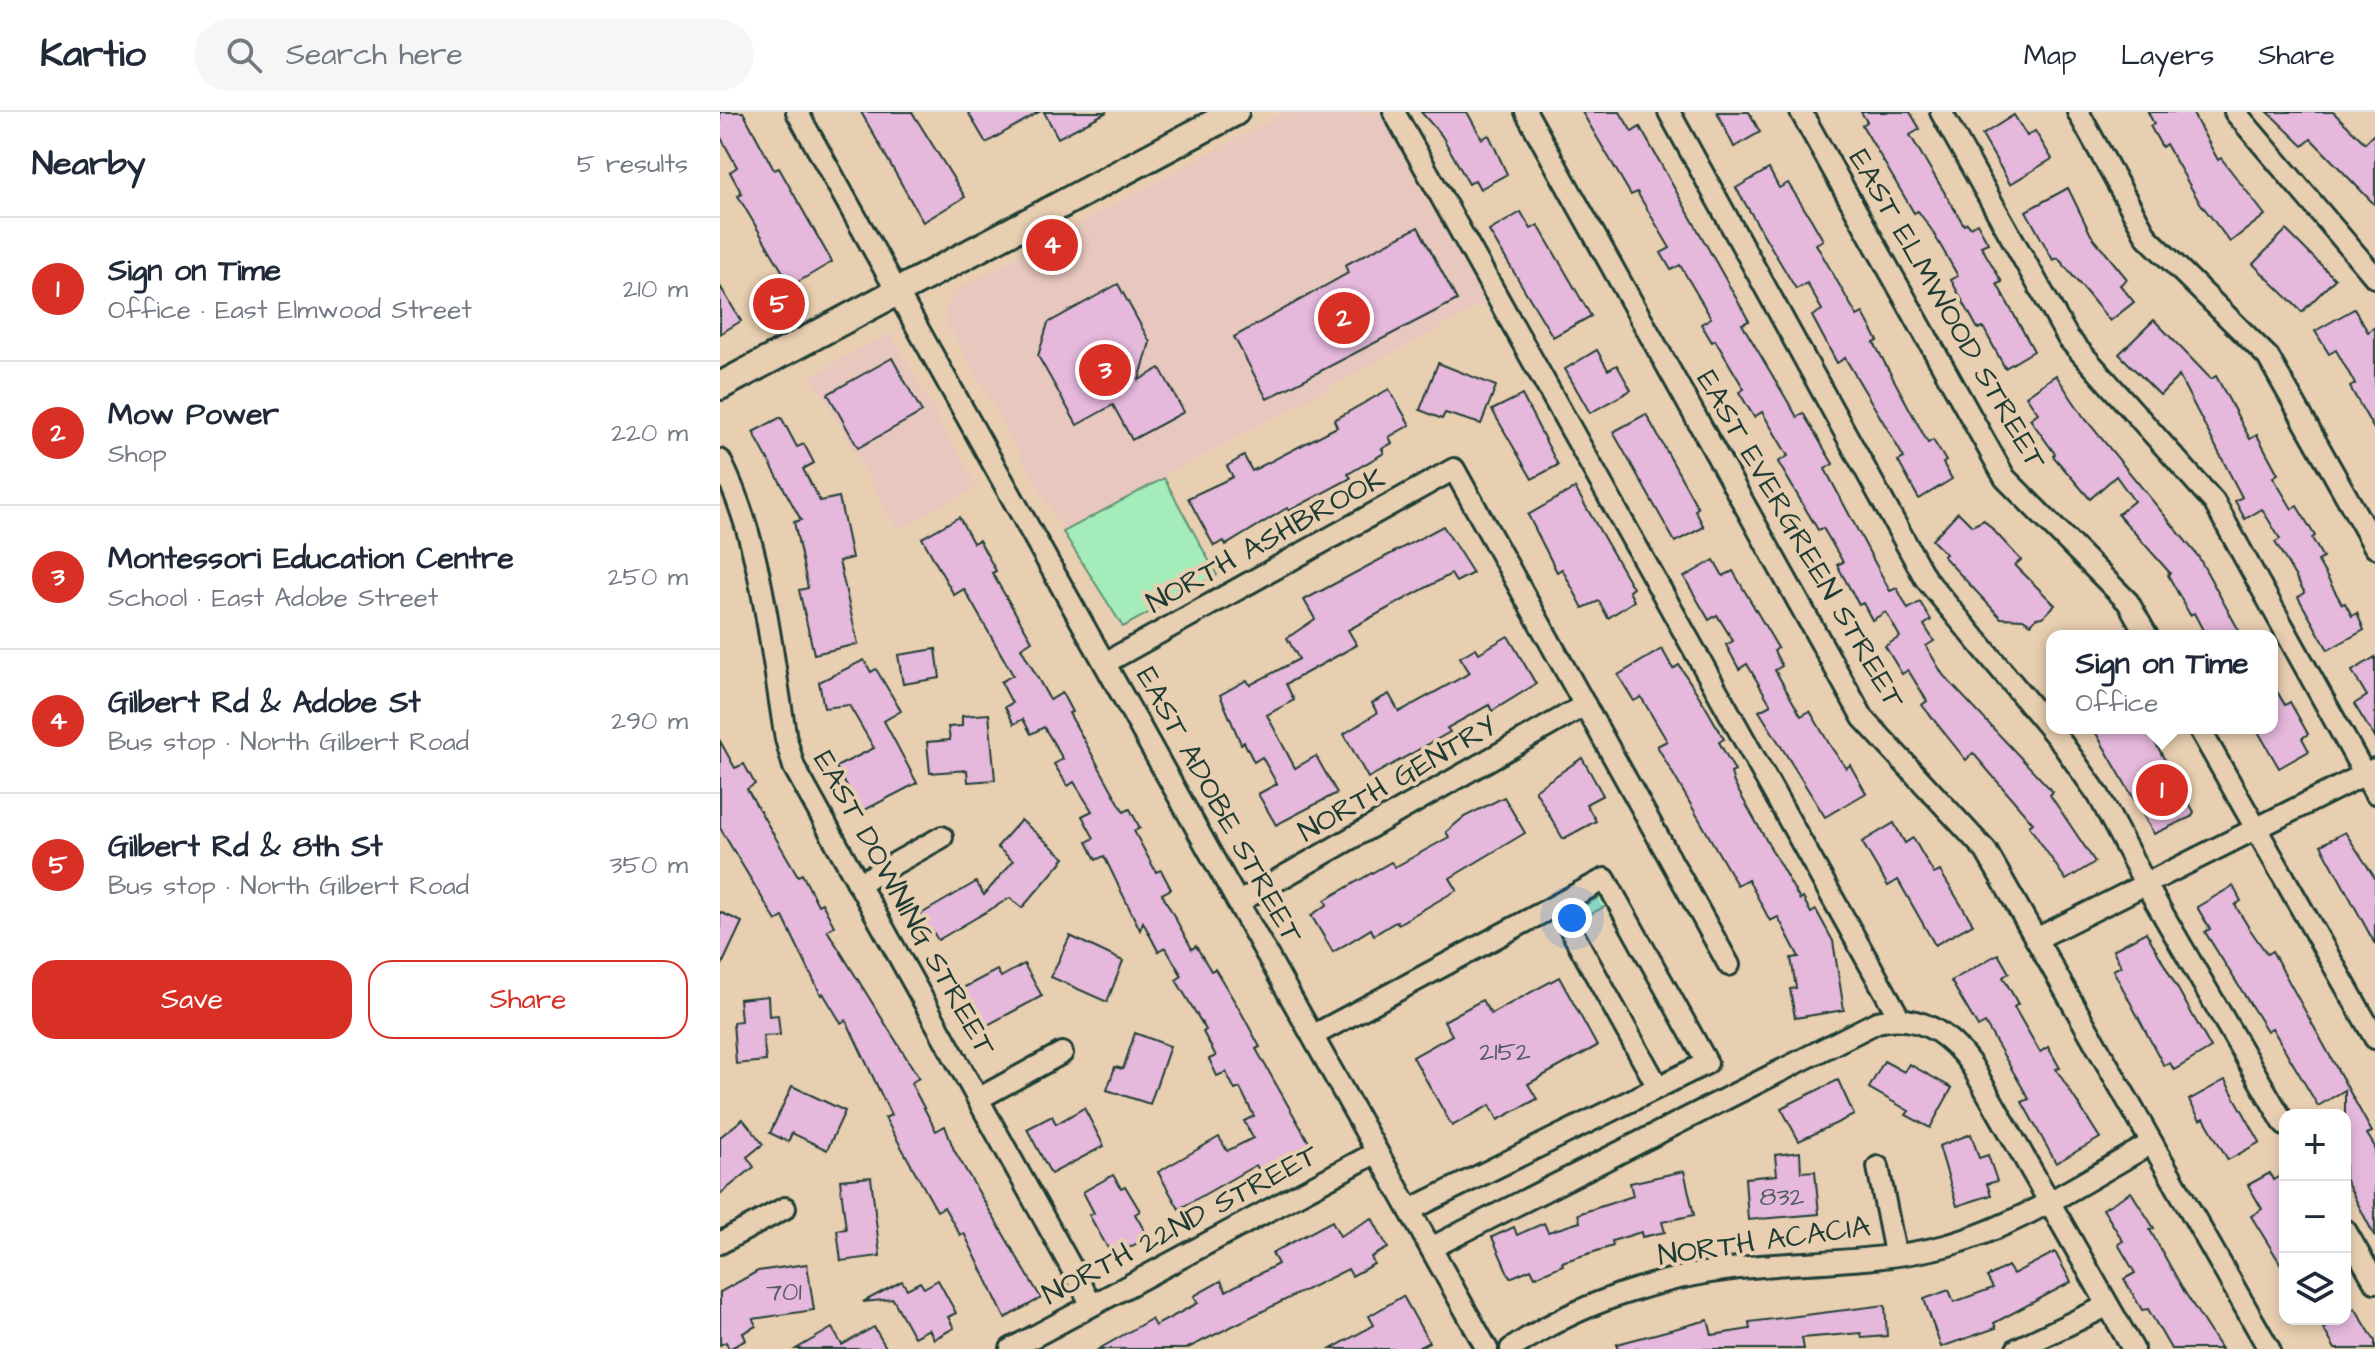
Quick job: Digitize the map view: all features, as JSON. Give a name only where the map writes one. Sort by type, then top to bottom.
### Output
[{"type":"main road","points":[[720,386],[1235,112]]},
{"type":"street","name":"EAST ADOBE STREET","points":[[797,112],[1487,1349]]},
{"type":"street","points":[[1394,112],[1899,1017]]},
{"type":"street","name":"EAST EVERGREEN STREET","points":[[1526,112],[1863,718],[1986,851],[2269,1349]]},
{"type":"street","points":[[1669,112],[1925,578],[2046,725]]},
{"type":"street","name":"EAST ELMWOOD STREET","points":[[1801,112],[2005,478],[2128,602],[2144,630]]},
{"type":"street","points":[[1941,112],[2068,338],[2214,502],[2370,772],[2375,793]]},
{"type":"street","points":[[2078,112],[2147,237],[2268,357],[2375,547]]},
{"type":"street","points":[[2235,112],[2318,205],[2375,277]]},
{"type":"street","name":"EAST DOWNING STREET","points":[[720,460],[742,510],[754,555],[789,752],[858,884],[1092,1305]]},
{"type":"street","name":"NORTH ASHBROOK","points":[[1105,663],[1454,469],[1585,705]]},
{"type":"street","points":[[1585,705],[1729,965]]},
{"type":"street","name":"NORTH GENTRY","points":[[1239,902],[1585,705]]},
{"type":"street","points":[[2054,734],[2081,767],[2279,1115]]},
{"type":"street","points":[[2202,734],[2375,1038]]},
{"type":"street","points":[[2036,939],[2370,772]]},
{"type":"street","points":[[858,884],[942,837]]},
{"type":"street","points":[[1314,1035],[1605,879],[1707,1063],[1410,1210]]},
{"type":"street","points":[[1557,905],[1658,1087]]},
{"type":"street","points":[[1431,1248],[1877,1022],[1899,1017],[1945,1033],[1961,1050],[2133,1349]]},
{"type":"street","points":[[978,1099],[1062,1053]]},
{"type":"street","name":"NORTH ACACIA","points":[[1511,1349],[1601,1302],[1677,1277],[1944,1246],[2015,1220],[2152,1143]]},
{"type":"street","name":"NORTH 22ND STREET","points":[[1011,1349],[1377,1152]]},
{"type":"street","name":"NORTH ACACIA","points":[[1878,1167],[1895,1253]]},
{"type":"street","points":[[720,1243],[785,1208]]},
{"type":"street","points":[[2351,1240],[2375,1282]]},
{"type":"street","points":[[2017,1349],[2107,1306]]},
{"type":"shaded area","points":[[1285,112],[1391,112],[1493,299],[1063,532],[944,318],[952,292]]},
{"type":"shaded area","points":[[891,333],[977,486],[898,530],[811,375]]},
{"type":"green space","points":[[1164,478],[1217,575],[1123,627],[1063,532]]},
{"type":"green space","points":[[1605,894],[1610,904],[1577,921],[1572,912]]},
{"type":"building","points":[[720,112],[743,112],[774,170],[779,168],[832,262],[791,286],[738,196],[742,194],[730,172],[737,167],[720,136]]},
{"type":"building","points":[[861,112],[912,112],[965,197],[923,222]]},
{"type":"building","points":[[968,112],[1039,112],[986,143]]},
{"type":"building","points":[[1044,112],[1107,112],[1058,138]]},
{"type":"building","points":[[1421,112],[1467,112],[1482,139],[1489,135],[1507,174],[1480,189],[1475,180],[1469,184],[1442,136]]},
{"type":"building","points":[[1582,112],[1620,112],[1632,132],[1640,127],[1749,321],[1742,324],[1797,417],[1803,413],[1833,464],[1825,469],[1890,591],[1897,588],[1908,609],[1920,602],[1931,620],[1924,625],[1934,641],[1926,646],[1943,675],[2053,792],[2050,795],[2095,862],[2066,880],[2029,826],[2033,823],[1973,753],[1966,760],[1922,705],[1927,701],[1908,670],[1902,674],[1885,646],[1900,637],[1886,612],[1872,620],[1863,603],[1859,605],[1837,565],[1843,562],[1823,528],[1818,530],[1778,462],[1788,456],[1762,412],[1754,417],[1739,392],[1744,389],[1715,340],[1712,342],[1701,324],[1711,318],[1680,265],[1671,270],[1661,253],[1670,248],[1637,192],[1631,195]]},
{"type":"building","points":[[1717,112],[1749,112],[1760,132],[1734,147]]},
{"type":"building","points":[[1861,112],[1910,112],[1920,129],[1910,135],[1964,225],[1967,223],[1970,227],[1977,223],[1988,243],[1981,246],[2002,282],[1997,284],[2034,351],[2005,368],[1983,327],[1978,329],[1951,280],[1958,276],[1931,229],[1918,211],[1914,213],[1862,125],[1867,122]]},
{"type":"building","points":[[2148,112],[2192,112],[2218,160],[2221,158],[2265,215],[2230,242],[2198,200],[2166,144],[2162,147],[2150,126],[2154,124]]},
{"type":"building","points":[[2268,112],[2333,112],[2365,143],[2375,133],[2375,205],[2311,139],[2303,146]]},
{"type":"building","points":[[2014,115],[2027,136],[2035,131],[2052,159],[2010,184],[1982,135]]},
{"type":"building","points":[[1769,169],[1779,188],[1788,183],[1811,219],[1823,240],[1816,244],[1857,316],[1863,313],[1878,341],[1874,343],[1928,443],[1933,440],[1946,461],[1943,463],[1952,479],[1919,499],[1898,461],[1904,458],[1888,430],[1845,358],[1837,363],[1812,316],[1822,310],[1807,283],[1796,289],[1736,188]]},
{"type":"building","points":[[2068,188],[2091,235],[2127,279],[2120,285],[2134,302],[2110,321],[2058,258],[2053,260],[2026,211]]},
{"type":"building","points":[[1521,212],[1531,229],[1538,225],[1591,316],[1553,337],[1489,231]]},
{"type":"building","points":[[1418,227],[1457,300],[1267,399],[1234,337],[1348,273],[1345,265]]},
{"type":"building","points":[[2286,230],[2335,279],[2302,312],[2253,264]]},
{"type":"building","points":[[1118,284],[1150,342],[1139,380],[1160,368],[1184,412],[1132,440],[1113,405],[1077,425],[1038,356],[1048,323]]},
{"type":"building","points":[[720,286],[741,321],[720,334]]},
{"type":"building","points":[[2354,309],[2368,332],[2375,327],[2375,431],[2350,387],[2355,384],[2336,350],[2329,354],[2315,331]]},
{"type":"building","points":[[2154,320],[2211,379],[2216,376],[2250,439],[2257,435],[2278,474],[2273,477],[2292,509],[2297,506],[2315,536],[2312,538],[2323,558],[2318,561],[2342,604],[2345,603],[2352,616],[2357,613],[2364,630],[2328,650],[2298,597],[2305,593],[2275,542],[2280,539],[2262,509],[2245,519],[2235,501],[2242,497],[2179,376],[2160,395],[2119,354]]},
{"type":"building","points":[[1597,350],[1608,370],[1617,365],[1631,390],[1590,413],[1565,369]]},
{"type":"building","points":[[892,358],[922,412],[858,448],[828,394]]},
{"type":"building","points":[[1438,363],[1496,386],[1481,424],[1445,413],[1442,419],[1420,410]]},
{"type":"building","points":[[2056,375],[2083,416],[2198,556],[2239,630],[2203,630],[2194,613],[2190,615],[2168,575],[2170,573],[2118,514],[2134,501],[2116,476],[2090,499],[2053,456],[2055,454],[2030,419],[2038,413],[2026,396]]},
{"type":"building","points":[[1389,389],[1410,425],[1389,437],[1392,443],[1382,449],[1384,453],[1348,474],[1351,478],[1289,511],[1287,508],[1226,545],[1224,541],[1214,546],[1188,498],[1233,477],[1227,466],[1244,456],[1252,471],[1337,427],[1334,420]]},
{"type":"building","points":[[1522,395],[1558,465],[1532,479],[1492,410]]},
{"type":"building","points":[[1646,414],[1698,508],[1695,510],[1704,527],[1675,542],[1613,432]]},
{"type":"building","points":[[781,417],[797,447],[804,444],[814,463],[803,469],[820,501],[839,497],[852,558],[839,561],[858,644],[814,654],[799,590],[808,588],[794,522],[801,520],[753,432]]},
{"type":"building","points":[[1575,488],[1633,588],[1629,591],[1634,601],[1608,618],[1599,601],[1583,608],[1562,569],[1557,572],[1528,515]]},
{"type":"building","points":[[1958,512],[1972,526],[1984,520],[2021,560],[2015,565],[2055,605],[2043,617],[2036,618],[2031,624],[2023,619],[2001,618],[1943,556],[1946,554],[1932,540]]},
{"type":"building","points":[[959,517],[973,543],[979,540],[996,571],[992,573],[1032,641],[1021,648],[1050,700],[1062,693],[1072,712],[1069,713],[1124,812],[1130,809],[1140,828],[1134,831],[1156,872],[1161,870],[1171,889],[1162,894],[1192,949],[1196,946],[1211,971],[1215,969],[1241,1012],[1260,1047],[1256,1049],[1310,1144],[1259,1170],[1256,1165],[1179,1209],[1158,1172],[1219,1137],[1227,1151],[1253,1138],[1244,1121],[1254,1116],[1240,1088],[1235,1090],[1226,1072],[1217,1076],[1209,1059],[1216,1056],[1203,1032],[1206,1030],[1176,980],[1182,976],[1165,947],[1158,951],[1143,922],[1140,930],[1104,856],[1096,860],[1087,842],[1094,838],[1082,816],[1092,811],[1074,782],[1068,786],[1054,764],[1063,759],[1044,727],[1031,734],[1023,719],[1014,724],[1005,707],[1012,703],[1001,682],[1013,675],[964,589],[954,595],[922,538]]},
{"type":"building","points":[[1443,526],[1473,573],[1456,582],[1451,574],[1348,630],[1357,645],[1286,684],[1294,700],[1267,715],[1295,768],[1316,756],[1337,793],[1276,825],[1258,794],[1277,784],[1262,757],[1254,762],[1244,742],[1241,744],[1220,695],[1247,680],[1250,685],[1299,659],[1287,638],[1315,619],[1304,600]]},
{"type":"building","points":[[1714,560],[1723,576],[1733,571],[1778,648],[1774,651],[1782,666],[1775,670],[1801,716],[1810,711],[1831,747],[1846,768],[1850,765],[1866,793],[1825,817],[1759,711],[1771,705],[1747,664],[1739,669],[1726,645],[1733,641],[1717,615],[1709,620],[1684,577]]},
{"type":"building","points":[[1508,636],[1536,684],[1492,711],[1489,705],[1447,728],[1450,732],[1368,778],[1344,734],[1377,713],[1372,703],[1389,694],[1399,712],[1470,673],[1460,657],[1476,648],[1479,653]]},
{"type":"building","points":[[936,649],[940,678],[903,684],[898,655]]},
{"type":"building","points":[[1662,649],[1673,669],[1679,665],[1704,704],[1724,739],[1719,742],[1735,771],[1731,773],[1734,783],[1800,900],[1803,898],[1811,913],[1816,910],[1833,941],[1844,1010],[1795,1018],[1790,989],[1796,988],[1791,958],[1799,957],[1778,917],[1770,921],[1748,879],[1737,885],[1657,746],[1667,741],[1641,697],[1634,701],[1618,675]]},
{"type":"building","points":[[2375,657],[2375,738],[2354,704],[2367,696],[2352,671]]},
{"type":"building","points":[[864,660],[871,672],[876,669],[901,711],[884,721],[917,783],[861,812],[836,767],[874,748],[849,705],[824,708],[819,682]]},
{"type":"building","points":[[2278,693],[2285,705],[2290,702],[2308,734],[2302,738],[2309,751],[2279,768],[2259,734],[2278,734]]},
{"type":"building","points":[[989,714],[995,780],[968,782],[967,770],[930,773],[927,742],[950,740],[948,727],[962,726],[962,716]]},
{"type":"building","points":[[2096,734],[2150,734],[2194,812],[2191,817],[2154,834]]},
{"type":"building","points":[[720,741],[735,768],[744,764],[755,784],[747,789],[798,876],[802,874],[818,905],[822,903],[834,926],[827,930],[919,1078],[911,1083],[936,1131],[945,1126],[954,1150],[1041,1298],[1005,1318],[964,1233],[960,1235],[944,1207],[937,1211],[885,1118],[891,1115],[846,1020],[841,1023],[823,993],[821,995],[783,917],[776,921],[720,828]]},
{"type":"building","points":[[1582,758],[1603,795],[1586,804],[1596,821],[1563,839],[1535,790]]},
{"type":"building","points":[[1504,797],[1525,833],[1450,878],[1457,890],[1398,924],[1397,921],[1374,935],[1371,929],[1333,952],[1311,915],[1327,905],[1325,900],[1391,862],[1395,867],[1449,837],[1446,832],[1464,817]]},
{"type":"building","points":[[1021,820],[1065,858],[1022,908],[1010,898],[938,940],[933,932],[920,940],[909,921],[976,882],[984,895],[1013,861],[997,847]]},
{"type":"building","points":[[1894,823],[1905,843],[1913,838],[1934,874],[1940,871],[1973,924],[1935,945],[1898,880],[1888,886],[1862,842]]},
{"type":"building","points":[[2345,832],[2375,878],[2375,944],[2321,845]]},
{"type":"building","points":[[2233,886],[2241,901],[2235,905],[2267,954],[2272,951],[2372,1132],[2367,1134],[2375,1147],[2375,1237],[2351,1191],[2351,1109],[2345,1109],[2345,1090],[2318,1106],[2272,1028],[2267,1031],[2205,932],[2210,929],[2197,907]]},
{"type":"building","points":[[720,912],[742,922],[720,969]]},
{"type":"building","points":[[2146,932],[2211,1048],[2174,1070],[2170,1063],[2164,1066],[2113,970],[2121,966],[2113,950]]},
{"type":"building","points":[[1070,936],[1123,961],[1107,1002],[1051,977]]},
{"type":"building","points":[[1998,954],[2009,973],[2003,977],[2018,1004],[2014,1007],[2040,1052],[2048,1047],[2060,1068],[2056,1069],[2100,1138],[2056,1163],[2022,1102],[2029,1099],[1985,1023],[1978,1027],[1951,981]]},
{"type":"building","points":[[1024,964],[1042,996],[982,1028],[961,989],[997,970],[1001,977]]},
{"type":"building","points":[[1559,977],[1597,1046],[1528,1084],[1537,1099],[1498,1120],[1490,1105],[1452,1126],[1413,1057],[1452,1035],[1444,1021],[1482,1000],[1491,1014]]},
{"type":"building","points":[[768,996],[769,1016],[778,1015],[780,1035],[763,1036],[766,1061],[736,1064],[733,1022],[741,1021],[739,999]]},
{"type":"building","points":[[1135,1033],[1170,1046],[1150,1104],[1107,1090],[1115,1067],[1123,1069]]},
{"type":"building","points":[[1884,1061],[1904,1072],[1909,1064],[1952,1088],[1930,1128],[1906,1115],[1909,1111],[1869,1088]]},
{"type":"building","points":[[1838,1080],[1854,1115],[1799,1141],[1781,1108]]},
{"type":"building","points":[[2225,1080],[2260,1142],[2228,1160],[2204,1118],[2200,1120],[2189,1100]]},
{"type":"building","points":[[792,1086],[845,1111],[827,1150],[792,1133],[788,1142],[770,1133]]},
{"type":"building","points":[[1084,1108],[1104,1146],[1051,1174],[1027,1129],[1052,1116],[1056,1124]]},
{"type":"building","points":[[743,1119],[763,1144],[747,1157],[754,1167],[720,1194],[720,1137]]},
{"type":"building","points":[[1971,1134],[1979,1158],[1988,1155],[1997,1181],[1987,1184],[1991,1195],[1957,1206],[1939,1146]]},
{"type":"building","points":[[1800,1152],[1801,1172],[1815,1171],[1819,1214],[1748,1220],[1745,1178],[1777,1175],[1775,1155]]},
{"type":"building","points":[[1684,1171],[1694,1215],[1662,1222],[1665,1232],[1642,1237],[1641,1232],[1612,1241],[1613,1246],[1562,1262],[1563,1265],[1535,1277],[1531,1269],[1510,1278],[1492,1237],[1514,1227],[1517,1235],[1544,1223],[1548,1232],[1580,1222],[1578,1214],[1633,1196],[1630,1183]]},
{"type":"building","points":[[2270,1173],[2273,1180],[2279,1176],[2279,1261],[2251,1216],[2262,1209],[2248,1185]]},
{"type":"building","points":[[1113,1175],[1121,1188],[1125,1186],[1140,1211],[1135,1214],[1148,1237],[1113,1257],[1089,1215],[1094,1213],[1083,1192]]},
{"type":"building","points":[[871,1177],[880,1256],[841,1261],[837,1230],[846,1229],[840,1180]]},
{"type":"building","points":[[2131,1192],[2154,1228],[2150,1230],[2184,1291],[2221,1349],[2171,1349],[2148,1309],[2142,1310],[2124,1279],[2135,1273],[2118,1244],[2123,1241],[2103,1209]]},
{"type":"building","points":[[1372,1218],[1388,1248],[1371,1257],[1374,1264],[1352,1276],[1348,1269],[1186,1349],[1099,1349],[1151,1319],[1155,1326],[1198,1303],[1194,1296],[1221,1281],[1226,1291],[1278,1264],[1272,1253],[1332,1221],[1340,1236]]},
{"type":"building","points":[[2055,1252],[2071,1282],[1994,1323],[1996,1328],[1941,1347],[1924,1299],[1949,1290],[1954,1302],[1993,1288],[1987,1277],[2008,1266],[2013,1274]]},
{"type":"building","points":[[807,1264],[814,1310],[753,1319],[756,1326],[743,1333],[746,1340],[729,1349],[726,1342],[720,1345],[720,1292],[758,1271]]},
{"type":"building","points":[[938,1280],[956,1313],[948,1317],[954,1328],[934,1339],[929,1329],[914,1337],[893,1299],[863,1302],[902,1281],[907,1289],[920,1282],[924,1288]]},
{"type":"building","points":[[1403,1296],[1429,1342],[1416,1349],[1331,1349],[1374,1325],[1369,1316]]},
{"type":"building","points":[[1885,1305],[1887,1336],[1862,1338],[1861,1333],[1802,1338],[1804,1349],[1617,1349],[1617,1344],[1708,1320],[1712,1335],[1750,1329],[1749,1322]]},
{"type":"building","points":[[2355,1308],[2375,1341],[2375,1349],[2335,1349],[2323,1328],[2351,1325],[2351,1311]]},
{"type":"building","points":[[874,1327],[887,1349],[796,1349],[832,1328],[842,1345]]},
{"type":"place","name":"Gilbert Rd & Adobe St","points":[[1052,245]]},
{"type":"place","name":"Gilbert Rd & 8th St","points":[[779,304]]},
{"type":"place","name":"Mow Power","points":[[1344,318]]},
{"type":"place","name":"Montessori Education Centre","points":[[1105,370]]},
{"type":"place","name":"Sign on Time","points":[[2162,790]]}]
